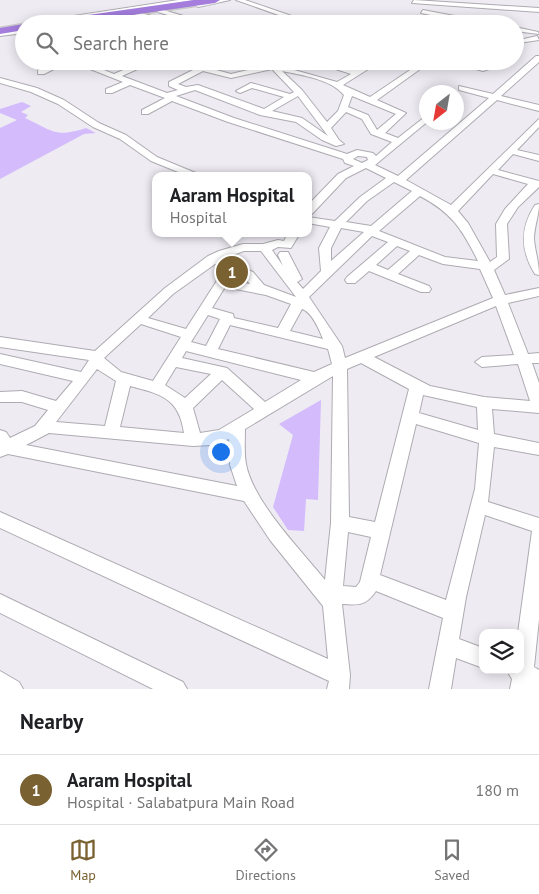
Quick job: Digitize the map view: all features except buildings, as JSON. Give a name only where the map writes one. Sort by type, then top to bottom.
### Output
[{"type":"highway","points":[[96,15],[201,0]]},
{"type":"highway","points":[[109,15],[215,0]]},
{"type":"highway","points":[[0,30],[15,28]]},
{"type":"street","points":[[95,15],[191,0]]},
{"type":"street","points":[[141,15],[227,0]]},
{"type":"street","points":[[239,0],[285,15]]},
{"type":"street","points":[[247,0],[292,15]]},
{"type":"street","points":[[413,1],[539,10]]},
{"type":"street","points":[[413,1],[423,12],[429,15]]},
{"type":"street","points":[[160,11],[172,15]]},
{"type":"street","points":[[423,12],[439,15]]},
{"type":"street","points":[[0,30],[15,34]]},
{"type":"street","points":[[327,272],[324,250],[327,241],[340,224],[370,194],[396,180],[497,97],[539,58]]},
{"type":"street","points":[[41,72],[46,70]]},
{"type":"street","points":[[104,70],[130,82],[244,124],[348,157]]},
{"type":"street","points":[[116,76],[130,70]]},
{"type":"street","points":[[184,89],[172,84],[198,70]]},
{"type":"street","points":[[210,70],[235,76],[257,70]]},
{"type":"street","points":[[280,70],[290,82],[295,94],[326,128],[348,157],[350,163],[367,165],[452,211],[470,234],[500,300],[539,406],[484,403],[417,388],[361,357]]},
{"type":"street","points":[[291,70],[338,85],[347,91],[402,113],[378,134]]},
{"type":"street","points":[[313,77],[324,70]]},
{"type":"street","points":[[347,70],[358,73]]},
{"type":"street","points":[[338,85],[363,70]]},
{"type":"street","points":[[365,116],[375,102],[416,70]]},
{"type":"street","points":[[0,80],[34,90],[60,102],[96,125],[123,137],[154,160],[187,172]]},
{"type":"street","points":[[290,82],[322,80]]},
{"type":"street","points":[[109,91],[130,82]]},
{"type":"street","points":[[240,90],[251,85],[295,94]]},
{"type":"street","points":[[145,112],[184,89],[194,86],[265,112],[300,120],[325,138],[338,144]]},
{"type":"street","points":[[464,88],[539,108]]},
{"type":"street","points":[[326,128],[344,108],[348,95],[347,91]]},
{"type":"street","points":[[244,124],[295,94]]},
{"type":"street","points":[[201,108],[223,96]]},
{"type":"street","points":[[344,108],[365,116],[372,129],[378,134],[399,143]]},
{"type":"street","points":[[395,121],[417,127]]},
{"type":"street","points":[[452,211],[538,125]]},
{"type":"street","points":[[312,208],[342,176],[367,165],[399,143],[417,127]]},
{"type":"street","points":[[312,197],[348,157],[399,143]]},
{"type":"street","points":[[511,151],[539,158]]},
{"type":"street","points":[[362,153],[372,157],[367,165]]},
{"type":"street","points":[[492,171],[537,184]]},
{"type":"street","points":[[312,220],[373,231],[395,242],[443,260],[485,267],[503,259],[500,230],[502,222],[516,203],[537,184]]},
{"type":"street","points":[[282,333],[300,297],[418,192]]},
{"type":"street","points":[[539,207],[527,234],[532,260],[539,271]]},
{"type":"street","points":[[270,249],[279,237]]},
{"type":"street","points":[[292,237],[285,250],[300,297]]},
{"type":"street","points":[[351,280],[395,242]]},
{"type":"street","points":[[42,428],[84,378],[97,358],[169,291],[212,259],[232,249],[285,250]]},
{"type":"street","points":[[270,249],[290,284],[300,297],[313,308],[335,346],[340,366],[340,523],[332,599],[339,682]]},
{"type":"street","points":[[390,275],[417,251]]},
{"type":"street","points":[[212,259],[249,275],[260,288],[266,291]]},
{"type":"street","points":[[368,266],[426,289]]},
{"type":"street","points":[[156,388],[222,282],[300,297]]},
{"type":"street","points":[[3,445],[42,428],[212,440],[226,434],[315,378],[340,366],[500,300],[539,292]]},
{"type":"street","points":[[204,310],[228,317],[210,352]]},
{"type":"street","points":[[138,319],[210,352],[315,378]]},
{"type":"street","points":[[226,320],[335,346]]},
{"type":"street","points":[[0,342],[97,358],[113,375],[124,380],[156,388],[175,398],[184,407],[194,440]]},
{"type":"street","points":[[482,362],[539,358]]},
{"type":"street","points":[[0,359],[84,378]]},
{"type":"street","points":[[173,362],[191,363],[222,372],[241,385],[263,409]]},
{"type":"street","points":[[184,407],[222,372]]},
{"type":"street","points":[[111,433],[124,380]]},
{"type":"street","points":[[332,599],[360,596],[368,587],[417,388]]},
{"type":"street","points":[[0,396],[26,396],[58,408]]},
{"type":"street","points":[[440,689],[454,613],[484,480],[487,439],[484,403]]},
{"type":"street","points":[[410,416],[487,439],[539,450]]},
{"type":"street","points":[[237,426],[238,465],[249,495],[276,534],[332,599]]},
{"type":"street","points":[[3,445],[249,495]]},
{"type":"street","points":[[479,506],[539,526]]},
{"type":"street","points":[[0,520],[339,682]]},
{"type":"street","points":[[340,523],[381,531]]},
{"type":"street","points":[[525,678],[539,534]]},
{"type":"street","points":[[369,580],[454,613]]},
{"type":"street","points":[[0,603],[176,689]]},
{"type":"street","points":[[448,645],[479,657]]},
{"type":"street","points":[[0,682],[12,689]]},
{"type":"shaded area","points":[[22,102],[31,106],[21,112],[28,115],[25,118],[48,130],[60,133],[86,128],[96,133],[84,134],[0,179],[0,128],[17,120],[0,113],[0,109]]},
{"type":"shaded area","points":[[321,400],[318,500],[306,499],[304,531],[288,530],[273,507],[293,435],[279,424]]},
{"type":"place","name":"Aaram Hospital","points":[[232,272]]}]
